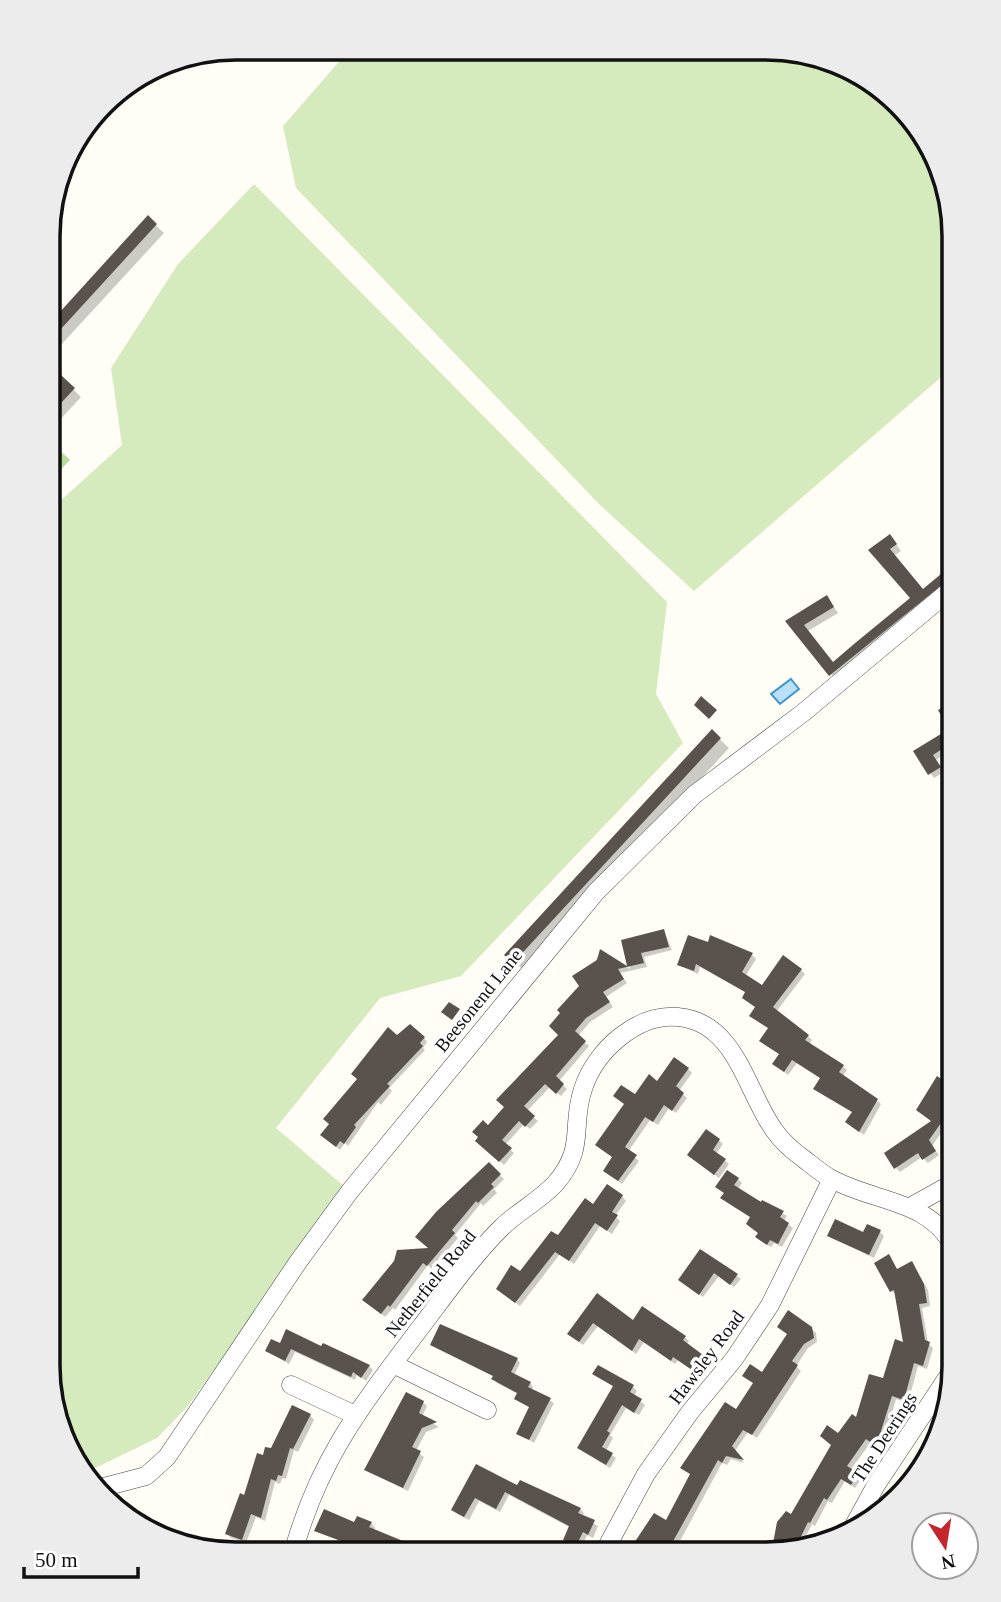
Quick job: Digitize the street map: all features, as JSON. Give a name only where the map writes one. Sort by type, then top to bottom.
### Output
[{"type":"street","name":"Beesonend Lane","points":[[107,1486],[146,1476],[167,1457],[298,1262],[350,1191],[516,985],[596,892],[694,795],[804,712],[942,597]]},
{"type":"street","name":"Netherfield Road","points":[[296,1542],[314,1486],[355,1415],[500,1229],[554,1185],[574,1156],[582,1090],[604,1054],[643,1021],[679,1017],[694,1021],[722,1038],[774,1131],[801,1157],[832,1179]]},
{"type":"street","points":[[832,1179],[910,1208],[932,1221],[941,1232]]},
{"type":"street","name":"Hawsley Road","points":[[609,1542],[646,1474],[765,1314],[832,1179]]},
{"type":"street","points":[[910,1208],[941,1190]]},
{"type":"street","name":"Netherfield Road","points":[[393,1364],[487,1410]]},
{"type":"street","points":[[291,1385],[355,1415]]},
{"type":"street","name":"The Deerings","points":[[860,1514],[876,1485],[940,1389]]},
{"type":"green space","points":[[341,60],[765,60],[788,61],[833,73],[853,83],[890,111],[918,148],[932,179],[938,201],[942,236],[942,376],[694,591],[600,505],[296,188],[283,126]]},
{"type":"green space","points":[[254,184],[667,602],[656,694],[683,743],[461,976],[380,998],[276,1128],[345,1187],[188,1406],[157,1438],[93,1469],[73,1434],[63,1401],[60,1378],[60,501],[122,445],[111,368],[178,264]]},
{"type":"green space","points":[[60,450],[70,460],[60,470]]},
{"type":"water","points":[[791,679],[799,689],[780,704],[771,694]]},
{"type":"building","points":[[148,215],[157,224],[60,330],[60,312]]},
{"type":"building","points":[[60,374],[75,388],[60,404]]},
{"type":"building","points":[[890,534],[897,544],[890,549],[923,589],[942,573],[942,585],[829,676],[785,621],[827,595],[834,607],[804,625],[833,662],[910,598],[868,550]]},
{"type":"building","points":[[701,696],[717,710],[709,719],[694,705]]},
{"type":"building","points":[[712,729],[721,738],[513,963],[504,955]]},
{"type":"building","points":[[942,734],[942,749],[933,755],[941,767],[928,775],[913,751]]},
{"type":"building","points":[[664,929],[669,947],[641,953],[644,963],[618,969],[624,979],[603,992],[610,1002],[586,1018],[575,1031],[586,1041],[556,1076],[564,1084],[556,1094],[545,1084],[524,1106],[535,1116],[525,1127],[519,1121],[502,1140],[512,1148],[499,1162],[475,1141],[478,1137],[472,1132],[483,1120],[488,1125],[504,1107],[496,1100],[558,1035],[549,1026],[560,1013],[557,1010],[579,986],[572,976],[597,960],[600,949],[627,966],[621,940]]},
{"type":"building","points":[[688,935],[708,942],[710,935],[753,953],[742,972],[762,985],[783,955],[802,969],[773,1007],[809,1035],[805,1040],[844,1065],[839,1072],[878,1099],[859,1132],[845,1122],[852,1112],[813,1089],[820,1078],[792,1060],[784,1072],[772,1064],[779,1054],[759,1041],[768,1028],[749,1016],[755,1007],[742,998],[745,992],[696,964],[694,971],[677,965]]},
{"type":"building","points":[[449,1002],[460,1009],[452,1020],[441,1012]]},
{"type":"building","points":[[410,1024],[425,1037],[420,1043],[423,1046],[387,1084],[390,1086],[354,1125],[356,1127],[344,1144],[340,1141],[336,1147],[320,1135],[329,1124],[323,1119],[357,1079],[351,1074],[388,1027],[397,1035]]},
{"type":"building","points":[[674,1057],[689,1068],[676,1086],[684,1093],[672,1111],[664,1105],[653,1122],[645,1117],[625,1147],[637,1155],[618,1181],[603,1171],[612,1157],[595,1145],[624,1104],[613,1096],[621,1085],[635,1094],[649,1074],[657,1081]]},
{"type":"building","points":[[937,1076],[941,1079],[941,1123],[929,1140],[936,1151],[922,1160],[918,1153],[894,1169],[884,1153],[931,1121],[916,1110]]},
{"type":"building","points":[[706,1129],[720,1139],[713,1150],[726,1159],[714,1175],[687,1155]]},
{"type":"building","points":[[489,1162],[501,1174],[491,1184],[494,1187],[478,1203],[476,1201],[452,1230],[455,1233],[427,1266],[423,1263],[390,1307],[388,1305],[381,1314],[362,1300],[394,1261],[397,1250],[428,1248],[415,1237],[436,1212]]},
{"type":"building","points":[[727,1170],[739,1178],[734,1185],[761,1202],[762,1200],[784,1211],[780,1217],[789,1223],[778,1244],[770,1240],[767,1245],[755,1237],[758,1233],[746,1224],[750,1217],[720,1198],[724,1193],[715,1187]]},
{"type":"building","points":[[607,1184],[623,1195],[612,1212],[618,1215],[607,1231],[595,1223],[569,1261],[555,1252],[515,1303],[496,1289],[511,1265],[520,1271],[551,1231],[558,1235],[585,1198],[593,1204]]},
{"type":"building","points":[[835,1219],[863,1232],[867,1224],[881,1230],[869,1255],[827,1236]]},
{"type":"building","points":[[700,1249],[738,1274],[730,1285],[714,1273],[699,1295],[678,1280]]},
{"type":"building","points":[[889,1254],[897,1269],[912,1261],[924,1284],[927,1303],[919,1304],[925,1340],[930,1342],[923,1366],[914,1363],[904,1400],[892,1396],[881,1431],[886,1434],[877,1447],[866,1439],[847,1466],[858,1473],[851,1485],[841,1479],[827,1500],[824,1498],[800,1539],[773,1542],[777,1522],[786,1511],[791,1514],[831,1445],[820,1436],[827,1425],[838,1433],[852,1414],[856,1417],[869,1374],[883,1378],[895,1339],[903,1342],[894,1290],[890,1292],[874,1263]]},
{"type":"building","points":[[597,1293],[633,1320],[642,1306],[686,1336],[683,1340],[703,1355],[692,1370],[673,1357],[671,1361],[639,1339],[632,1351],[593,1323],[579,1342],[567,1334]]},
{"type":"building","points":[[788,1310],[812,1327],[814,1338],[804,1344],[792,1361],[798,1365],[752,1435],[743,1430],[732,1446],[744,1460],[726,1456],[722,1463],[718,1460],[673,1542],[635,1542],[654,1513],[666,1520],[690,1474],[680,1468],[725,1402],[736,1409],[753,1383],[742,1376],[750,1364],[762,1372],[787,1334],[777,1327]]},
{"type":"building","points":[[440,1324],[518,1358],[511,1372],[531,1382],[528,1387],[551,1398],[529,1440],[516,1434],[529,1407],[514,1399],[517,1393],[491,1379],[493,1376],[430,1345]]},
{"type":"building","points":[[286,1329],[370,1365],[361,1378],[353,1372],[351,1377],[291,1349],[285,1361],[265,1351],[271,1339],[280,1343]]},
{"type":"building","points":[[598,1365],[634,1385],[630,1392],[642,1399],[634,1413],[622,1405],[607,1431],[610,1433],[602,1447],[613,1453],[606,1465],[577,1448],[613,1386],[592,1374]]},
{"type":"building","points":[[406,1392],[424,1401],[419,1413],[437,1422],[422,1428],[412,1447],[421,1451],[403,1488],[364,1470]]},
{"type":"building","points":[[292,1405],[311,1414],[293,1449],[290,1448],[282,1476],[278,1475],[276,1481],[271,1479],[261,1518],[251,1514],[242,1540],[225,1534],[240,1493],[244,1495],[257,1453],[263,1455],[265,1447],[271,1448]]},
{"type":"building","points":[[476,1464],[517,1485],[520,1480],[581,1508],[578,1513],[595,1520],[588,1535],[583,1532],[578,1542],[567,1542],[563,1540],[569,1526],[505,1492],[496,1509],[475,1498],[464,1517],[451,1510]]},
{"type":"building","points":[[324,1509],[354,1522],[357,1516],[372,1522],[369,1527],[403,1541],[344,1542],[314,1531]]}]
